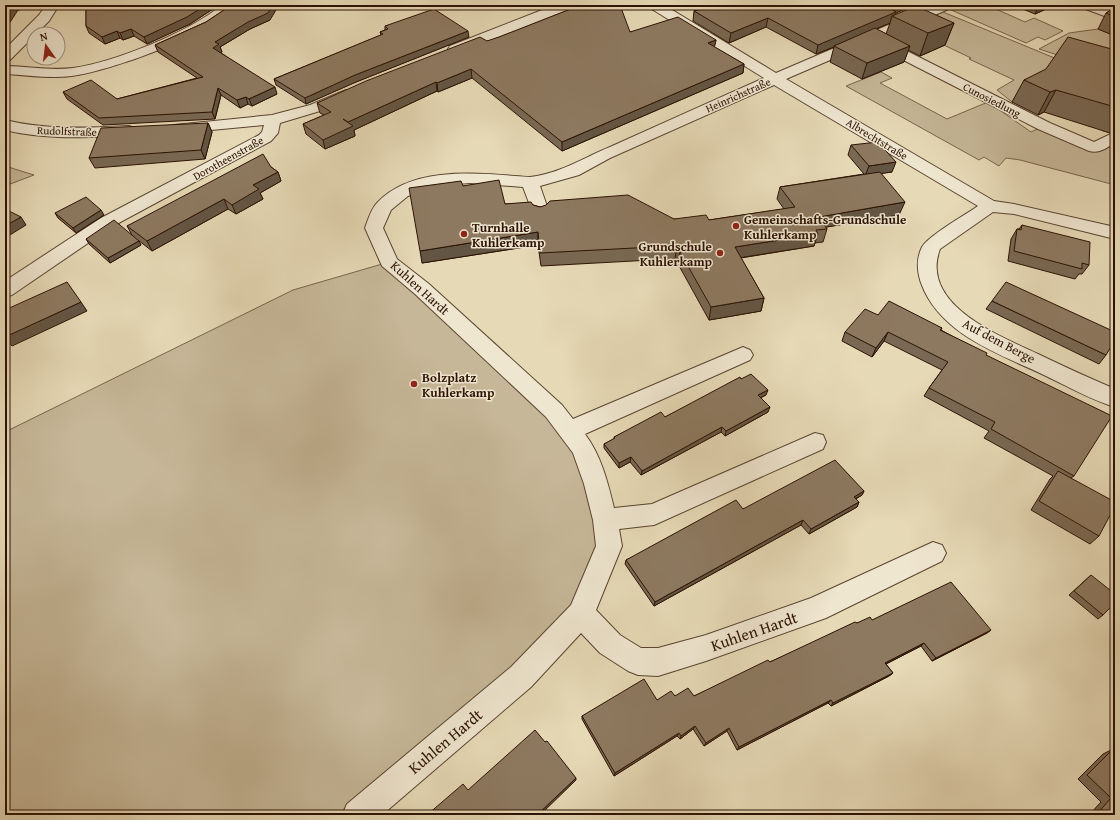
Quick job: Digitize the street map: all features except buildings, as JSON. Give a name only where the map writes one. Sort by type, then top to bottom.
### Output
[{"type":"street","points":[[5,57],[53,5]]},
{"type":"street","points":[[5,70],[58,73],[73,72],[102,65],[139,52],[189,31],[208,22],[230,5]]},
{"type":"street","points":[[441,55],[567,5]]},
{"type":"street","name":"Albrechtstraße","points":[[655,5],[775,79],[990,206],[1014,209],[1115,234]]},
{"type":"street","name":"Heinrichstraße","points":[[530,182],[541,182],[572,171],[604,155],[775,79],[946,5]]},
{"type":"street","points":[[1088,5],[1115,16]]},
{"type":"street","name":"Cunosiedlung","points":[[871,38],[1044,126],[1095,148],[1115,137]]},
{"type":"street","points":[[164,129],[273,120],[315,108],[356,89]]},
{"type":"street","name":"Dorotheenstraße","points":[[5,290],[107,222],[265,138],[270,133],[273,120]]},
{"type":"street","name":"Rudolfstraße","points":[[5,125],[21,129],[49,131],[144,131]]},
{"type":"street","name":"Kuhlen Hardt","points":[[358,815],[521,677],[582,614],[608,546],[605,520],[596,484],[583,449],[549,406],[422,289],[389,262],[374,228],[384,207],[402,192],[430,181],[470,178],[530,182]]},
{"type":"street","points":[[530,182],[540,212]]},
{"type":"street","name":"Auf dem Berge","points":[[990,206],[932,246],[927,256],[927,271],[931,288],[944,307],[964,325],[989,339],[1115,399]]},
{"type":"street","points":[[569,430],[744,356]]},
{"type":"street","points":[[605,520],[654,514],[815,442]]},
{"type":"street","name":"Kuhlen Hardt","points":[[582,614],[610,644],[638,661],[658,662],[706,648],[817,609],[933,553]]},
{"type":"shaded area","points":[[959,5],[987,5],[1025,22],[1034,18],[1063,31],[1045,40],[1038,37],[1026,43],[949,9]]},
{"type":"shaded area","points":[[943,12],[1057,59],[1115,89],[1115,134],[1103,131],[1110,120],[1027,95],[1012,102],[997,90],[1014,80],[929,38],[914,25]]},
{"type":"shaded area","points":[[1098,29],[1115,36],[1115,43],[1109,49],[1115,74],[1039,49],[1069,33]]},
{"type":"shaded area","points":[[881,72],[892,78],[880,83],[947,119],[988,102],[1031,132],[1044,126],[1095,148],[1115,137],[1115,185],[1020,160],[1006,158],[999,166],[984,157],[979,160],[846,86]]},
{"type":"shaded area","points":[[5,166],[34,175],[5,186]]},
{"type":"shaded area","points":[[389,262],[554,411],[605,520],[581,614],[358,815],[5,815],[5,432],[293,290]]},
{"type":"place","name":"Gemeinschafts-Grundschule Kuhlerkamp","points":[[736,226]]},
{"type":"place","name":"Turnhalle Kuhlerkamp","points":[[464,234]]},
{"type":"place","name":"Grundschule Kuhlerkamp","points":[[720,253]]},
{"type":"place","name":"Bolzplatz Kuhlerkamp","points":[[414,384]]}]
